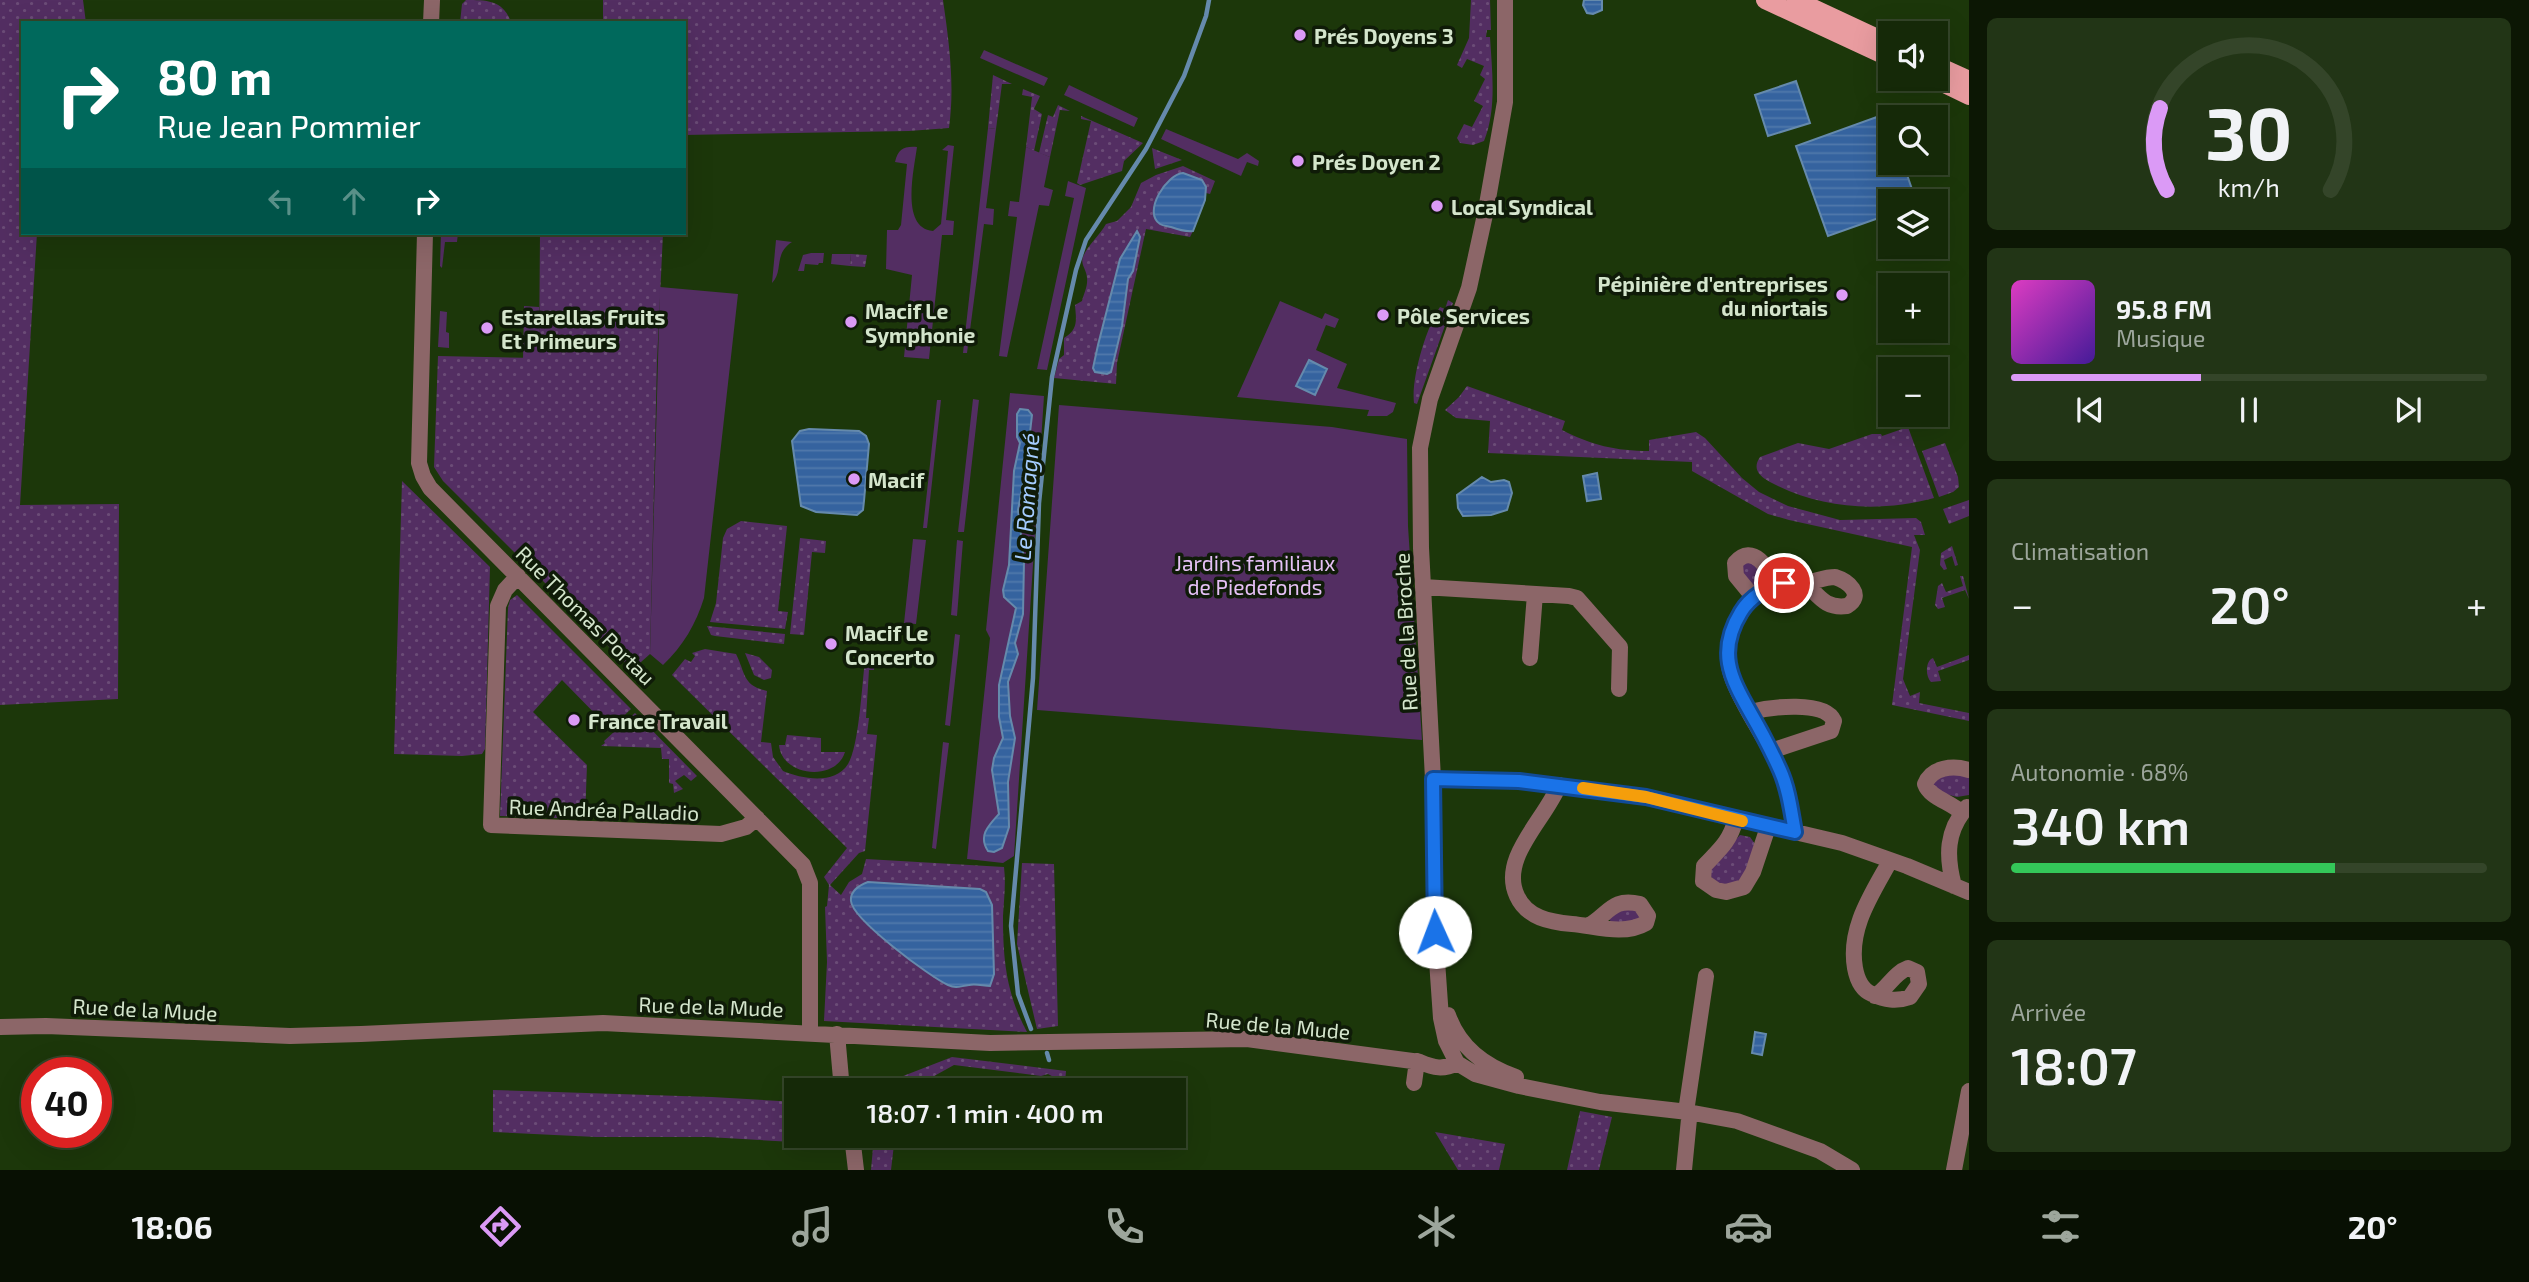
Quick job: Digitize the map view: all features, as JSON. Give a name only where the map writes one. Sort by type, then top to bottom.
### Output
[{"type":"main road","points":[[1765,0],[1878,52]]},
{"type":"main road","points":[[1796,0],[1878,38]]},
{"type":"main road","points":[[1948,70],[1969,80]]},
{"type":"main road","points":[[1948,86],[1969,96]]},
{"type":"street","points":[[431,21],[432,0]]},
{"type":"street","points":[[1497,0],[1498,72],[1503,118]]},
{"type":"street","points":[[1503,118],[1507,79],[1505,0]]},
{"type":"street","name":"Rue de la Broche","points":[[1457,1063],[1448,1047],[1441,1018],[1434,920],[1433,779],[1419,472],[1421,437],[1430,399],[1461,313],[1473,270],[1503,118]]},
{"type":"street","name":"Rue Thomas Portau","points":[[425,235],[420,470],[430,488],[803,865],[809,877],[810,1032]]},
{"type":"street","points":[[1754,598],[1736,576],[1735,563],[1739,558],[1755,556],[1771,574],[1776,585]]},
{"type":"street","name":"Rue Andréa Palladio","points":[[518,576],[505,590],[498,606],[491,825],[721,834],[746,827],[757,818]]},
{"type":"street","points":[[1795,832],[1788,790],[1771,751],[1733,680],[1727,658],[1736,620],[1754,598],[1776,585],[1805,583]]},
{"type":"street","points":[[1423,587],[1569,596],[1583,602],[1620,647],[1619,689]]},
{"type":"street","points":[[1530,658],[1535,594]]},
{"type":"street","points":[[1750,712],[1775,707],[1797,707],[1822,710],[1832,716],[1834,721],[1830,731],[1771,751]]},
{"type":"street","points":[[1961,889],[1950,871],[1949,842],[1951,831],[1965,809],[1930,793],[1925,784],[1929,775],[1940,769],[1969,770]]},
{"type":"street","points":[[1433,779],[1519,781],[1646,797],[1842,843],[1961,889]]},
{"type":"street","points":[[1559,785],[1549,807],[1518,854],[1512,871],[1512,881],[1519,901],[1535,916],[1558,923],[1588,926]]},
{"type":"street","points":[[1736,819],[1722,849],[1704,866],[1703,881],[1716,890],[1739,890],[1748,883],[1768,827]]},
{"type":"street","points":[[1875,996],[1867,992],[1856,975],[1853,949],[1859,920],[1890,860]]},
{"type":"street","points":[[1684,1170],[1687,1105],[1706,976]]},
{"type":"street","points":[[1441,1000],[1459,1039],[1474,1055],[1490,1065],[1551,1091]]},
{"type":"street","name":"Rue de la Mude","points":[[0,1027],[46,1026],[290,1035],[603,1023],[1047,1043],[1135,1039],[1247,1039],[1333,1057],[1418,1061],[1441,1069],[1457,1063]]},
{"type":"street","points":[[837,1034],[841,1078]]},
{"type":"street","points":[[1414,1083],[1418,1061],[1448,1047],[1455,1047],[1472,1064],[1490,1065]]},
{"type":"street","points":[[1457,1063],[1466,1070],[1487,1078],[1611,1103],[1737,1121],[1820,1151],[1852,1170]]},
{"type":"street","points":[[1954,1170],[1969,1091]]},
{"type":"street","points":[[853,1148],[856,1170]]},
{"type":"street","points":[[1966,1170],[1969,1157]]},
{"type":"green space","points":[[0,0],[83,0],[86,21],[21,21],[21,235],[37,235],[20,505],[119,504],[118,699],[0,705]]},
{"type":"green space","points":[[466,0],[481,0],[499,5],[511,21],[460,21],[462,4]]},
{"type":"green space","points":[[603,0],[943,0],[951,80],[949,128],[686,135],[686,21],[603,21]]},
{"type":"green space","points":[[1471,0],[1490,0],[1491,30],[1487,30],[1486,37],[1490,37],[1493,90],[1491,116],[1484,141],[1473,145],[1460,143],[1457,138],[1464,124],[1472,127],[1483,106],[1474,101],[1485,79],[1480,75],[1484,66],[1467,59],[1462,68],[1457,65],[1469,38]]},
{"type":"green space","points":[[984,50],[1048,78],[1044,86],[980,58]]},
{"type":"green space","points":[[993,75],[1012,84],[1002,84],[996,129],[988,128]]},
{"type":"green space","points":[[1069,85],[1138,118],[1134,127],[1064,95]]},
{"type":"green space","points":[[1023,89],[1040,96],[1034,109],[1042,114],[1034,151],[1026,147],[1032,97],[1022,95]]},
{"type":"green space","points":[[1058,105],[1070,111],[1060,110],[1050,157],[1039,153],[1048,115],[1053,117]]},
{"type":"green space","points":[[1081,116],[1143,143],[1124,161],[1122,171],[1080,185],[1077,183],[1091,121],[1081,119]]},
{"type":"green space","points":[[988,128],[996,129],[986,208],[994,209],[993,225],[984,224],[967,353],[963,353]]},
{"type":"green space","points":[[1166,129],[1238,159],[1247,153],[1259,161],[1258,166],[1247,162],[1241,176],[1161,139]]},
{"type":"green space","points":[[948,145],[954,146],[946,220],[954,221],[953,235],[942,235],[929,359],[904,357],[912,275],[886,269],[887,230],[898,230],[901,225],[907,164],[895,162],[902,149],[917,147],[912,183],[913,209],[916,220],[933,231],[941,224],[948,151],[942,150]]},
{"type":"green space","points":[[1026,147],[1050,157],[1044,187],[1053,190],[1049,206],[1039,205],[1007,357],[999,356],[1017,217],[1008,216],[1010,201],[1019,202]]},
{"type":"green space","points":[[1152,148],[1182,160],[1155,169]]},
{"type":"green space","points":[[1183,166],[1215,181],[1210,194],[1206,193],[1206,187],[1197,178],[1183,173],[1158,198],[1154,206],[1186,232],[1193,231],[1190,237],[1146,229],[1117,363],[1116,384],[1054,378],[1059,359],[1064,355],[1064,338],[1076,323],[1075,305],[1082,301],[1086,287],[1087,275],[1082,262],[1085,253],[1106,224],[1117,221],[1131,207],[1141,183]]},
{"type":"green space","points":[[1068,181],[1086,188],[1047,370],[1037,369],[1074,198],[1065,196]]},
{"type":"green space","points":[[441,235],[458,235],[457,242],[445,242],[442,268]]},
{"type":"green space","points":[[540,235],[663,235],[650,654],[632,670],[443,481],[434,467],[438,356],[539,358]]},
{"type":"green space","points":[[776,240],[792,242],[780,257],[778,273],[772,283]]},
{"type":"green space","points":[[824,253],[823,263],[805,264],[804,271],[798,271],[803,255]]},
{"type":"green space","points":[[832,254],[851,254],[850,266],[831,264]]},
{"type":"green space","points":[[851,254],[867,255],[865,267],[850,266]]},
{"type":"green space","points":[[660,287],[738,294],[704,598],[688,634],[663,665],[650,654]]},
{"type":"green space","points":[[1448,300],[1453,303],[1417,404],[1414,403],[1415,380],[1421,353],[1435,316],[1440,307],[1445,309]]},
{"type":"green space","points":[[1280,301],[1322,319],[1325,313],[1339,319],[1335,328],[1326,325],[1316,350],[1347,364],[1337,388],[1396,403],[1393,412],[1387,416],[1367,416],[1369,410],[1237,397]]},
{"type":"green space","points":[[524,306],[539,307],[539,359],[523,359]]},
{"type":"green space","points":[[440,311],[447,312],[446,332],[449,333],[449,348],[438,347]]},
{"type":"green space","points":[[1467,386],[1565,421],[1562,430],[1583,440],[1615,448],[1649,451],[1649,440],[1696,432],[1759,492],[1788,506],[1840,520],[1916,518],[1921,522],[1925,535],[1914,535],[1920,550],[1903,679],[1910,696],[1920,692],[1919,703],[1969,713],[1969,721],[1892,705],[1912,547],[1768,514],[1692,471],[1692,462],[1488,453],[1490,421],[1456,418],[1445,410]]},
{"type":"green space","points":[[1010,393],[1044,396],[1014,856],[1003,863],[967,859],[990,638],[986,630]],"holes":[[[1017,414],[1030,437],[1018,510],[1024,560],[1023,614],[1015,643],[1018,654],[1008,682],[1010,716],[1015,738],[1008,782],[1009,827],[991,823],[999,814],[994,784],[1003,738],[999,717],[999,685],[1016,607],[1008,601],[1003,590],[1009,565],[1014,471],[1020,443],[1017,437]]]},
{"type":"green space","points":[[973,399],[979,400],[964,532],[958,532]]},
{"type":"green space","points":[[937,400],[941,400],[927,528],[923,528]]},
{"type":"green space","name":"Jardins familiaux de Piedefonds","points":[[1059,405],[1332,427],[1407,439],[1408,526],[1422,740],[1037,710]]},
{"type":"green space","points":[[1908,427],[1934,498],[1892,506],[1830,503],[1789,491],[1770,482],[1760,475],[1757,469],[1760,457],[1798,443],[1829,449],[1872,434],[1882,436]]},
{"type":"green space","points":[[1945,443],[1959,487],[1939,497],[1922,451]]},
{"type":"green space","points":[[402,481],[490,567],[485,749],[482,754],[394,754]]},
{"type":"green space","points":[[1969,500],[1969,516],[1949,524],[1943,509]]},
{"type":"green space","points":[[741,521],[787,526],[778,611],[788,612],[785,629],[710,622],[716,603],[723,538],[727,529]]},
{"type":"green space","points":[[800,538],[826,541],[825,553],[812,552],[804,635],[790,634]]},
{"type":"green space","points":[[913,539],[926,540],[916,624],[904,623]]},
{"type":"green space","points":[[957,540],[963,541],[957,616],[951,615]]},
{"type":"green space","points":[[1952,546],[1958,565],[1955,566],[1952,556],[1944,560],[1947,569],[1944,570],[1940,565],[1941,553]]},
{"type":"green space","points":[[1745,561],[1756,563],[1766,581],[1758,587],[1742,578],[1741,565]]},
{"type":"green space","points":[[1960,576],[1963,576],[1969,599],[1965,590],[1942,598],[1945,607],[1938,609],[1935,605],[1938,586],[1942,583],[1946,592],[1963,586]]},
{"type":"green space","points":[[517,595],[631,709],[610,729],[562,680],[533,712],[587,765],[585,819],[500,816],[508,608],[510,600]]},
{"type":"green space","points":[[707,626],[785,634],[784,644],[715,636],[711,635]]},
{"type":"green space","points":[[955,634],[960,635],[950,726],[945,725]]},
{"type":"green space","points":[[705,649],[736,654],[749,682],[767,691],[761,742],[771,743],[773,757],[783,771],[808,778],[827,778],[842,771],[848,764],[857,730],[865,661],[875,663],[874,670],[869,670],[866,718],[869,718],[867,734],[877,735],[865,851],[859,853],[830,885],[841,895],[849,882],[862,874],[866,859],[1004,867],[1005,961],[1014,1003],[1027,1032],[824,1021],[827,962],[825,907],[829,885],[824,877],[847,848],[672,675],[685,659],[691,662],[695,656],[692,653]]},
{"type":"green space","points":[[745,653],[759,657],[772,670],[771,678],[764,680],[754,675]]},
{"type":"green space","points":[[1969,655],[1969,660],[1938,671],[1941,681],[1929,680],[1927,667],[1931,659],[1933,658],[1937,667]]},
{"type":"green space","points":[[635,713],[697,776],[691,781],[684,775],[675,781],[683,789],[674,793],[673,784],[669,783],[669,759],[662,759],[661,748],[601,746]]},
{"type":"green space","points":[[787,735],[821,738],[821,752],[845,752],[840,762],[831,768],[810,772],[799,769],[789,764],[782,756],[779,745],[785,745]]},
{"type":"green space","points":[[943,742],[949,743],[936,849],[932,848]]},
{"type":"green space","points":[[1940,773],[1969,775],[1969,795],[1957,797],[1934,791],[1932,780]]},
{"type":"green space","points":[[1740,835],[1750,837],[1755,844],[1742,883],[1717,885],[1709,874],[1710,867]]},
{"type":"green space","points":[[1022,863],[1054,864],[1058,1026],[1037,1029],[1017,944]]},
{"type":"green space","points":[[1636,906],[1642,920],[1612,923],[1609,919],[1611,911]]},
{"type":"green space","points":[[952,1057],[1066,1071],[1065,1078],[1056,1078],[1048,1074],[1041,1076],[954,1065],[931,1078],[898,1078]]},
{"type":"green space","points":[[493,1090],[784,1101],[784,1141],[493,1132]]},
{"type":"green space","points":[[1580,1111],[1612,1117],[1599,1170],[1567,1170]]},
{"type":"green space","points":[[1435,1132],[1505,1144],[1499,1170],[1458,1170]]},
{"type":"green space","points":[[873,1148],[894,1148],[891,1170],[871,1170]]},
{"type":"water","points":[[1584,0],[1602,0],[1602,10],[1593,14],[1587,13]]},
{"type":"water","points":[[1796,81],[1810,123],[1768,136],[1755,95]]},
{"type":"water","points":[[1878,117],[1878,175],[1907,175],[1912,189],[1878,189],[1878,218],[1828,236],[1796,146]]},
{"type":"water","points":[[1183,173],[1202,180],[1206,187],[1205,200],[1193,231],[1161,225],[1155,218],[1155,203],[1159,194],[1170,180]]},
{"type":"water","points":[[1137,231],[1140,237],[1133,271],[1128,279],[1122,326],[1111,372],[1095,372],[1093,368],[1098,345],[1120,259]]},
{"type":"water","points":[[1309,360],[1327,369],[1315,395],[1296,386]]},
{"type":"water","points":[[1020,409],[1028,410],[1032,415],[1018,510],[1024,560],[1023,614],[1015,643],[1018,654],[1008,682],[1010,716],[1015,738],[1008,782],[1009,827],[1002,848],[994,852],[988,851],[984,836],[999,814],[992,770],[1003,738],[999,717],[999,685],[1016,608],[1004,597],[1003,590],[1009,565],[1014,471],[1020,443],[1017,437],[1017,414]]},
{"type":"water","points":[[800,431],[859,431],[866,436],[869,444],[863,510],[857,515],[816,512],[801,506],[792,441]]},
{"type":"water","points":[[1597,473],[1601,499],[1587,501],[1583,476]]},
{"type":"water","points":[[1482,477],[1491,482],[1509,482],[1512,493],[1507,510],[1491,515],[1463,516],[1458,508],[1457,495]]},
{"type":"water","points":[[868,882],[980,889],[986,892],[992,905],[994,974],[990,986],[948,985],[925,971],[877,933],[864,921],[851,901],[854,891]]},
{"type":"water","points":[[1755,1032],[1766,1034],[1762,1055],[1752,1053]]},
{"type":"waterway","name":"Le Romagné","points":[[1031,1029],[1018,994],[1011,926],[1033,678],[1039,503],[1052,377],[1076,270],[1086,240],[1146,149],[1184,76],[1206,16],[1209,0]]},
{"type":"waterway","name":"Le Romagné","points":[[1047,1053],[1049,1060]]},
{"type":"slow traffic","points":[[1583,788],[1646,797],[1742,821]]},
{"type":"place","name":"Prés Doyens 3","points":[[1300,35]]},
{"type":"place","name":"Prés Doyen 2","points":[[1298,161]]},
{"type":"place","name":"Local Syndical","points":[[1437,206]]},
{"type":"place","name":"Pépinière d'entreprises du niortais","points":[[1842,295]]},
{"type":"place","name":"Pôle Services","points":[[1383,315]]},
{"type":"place","name":"Macif Le Symphonie","points":[[851,322]]},
{"type":"place","name":"Estarellas Fruits Et Primeurs","points":[[487,328]]},
{"type":"place","name":"Macif","points":[[854,479]]},
{"type":"place","name":"Macif Le Concerto","points":[[831,644]]},
{"type":"place","name":"France Travail","points":[[574,720]]},
{"type":"route","points":[[1435,932],[1432,864],[1433,779],[1519,781],[1646,797],[1795,832],[1788,790],[1771,751],[1733,680],[1727,658],[1731,634],[1744,607],[1764,590],[1784,583]]}]
